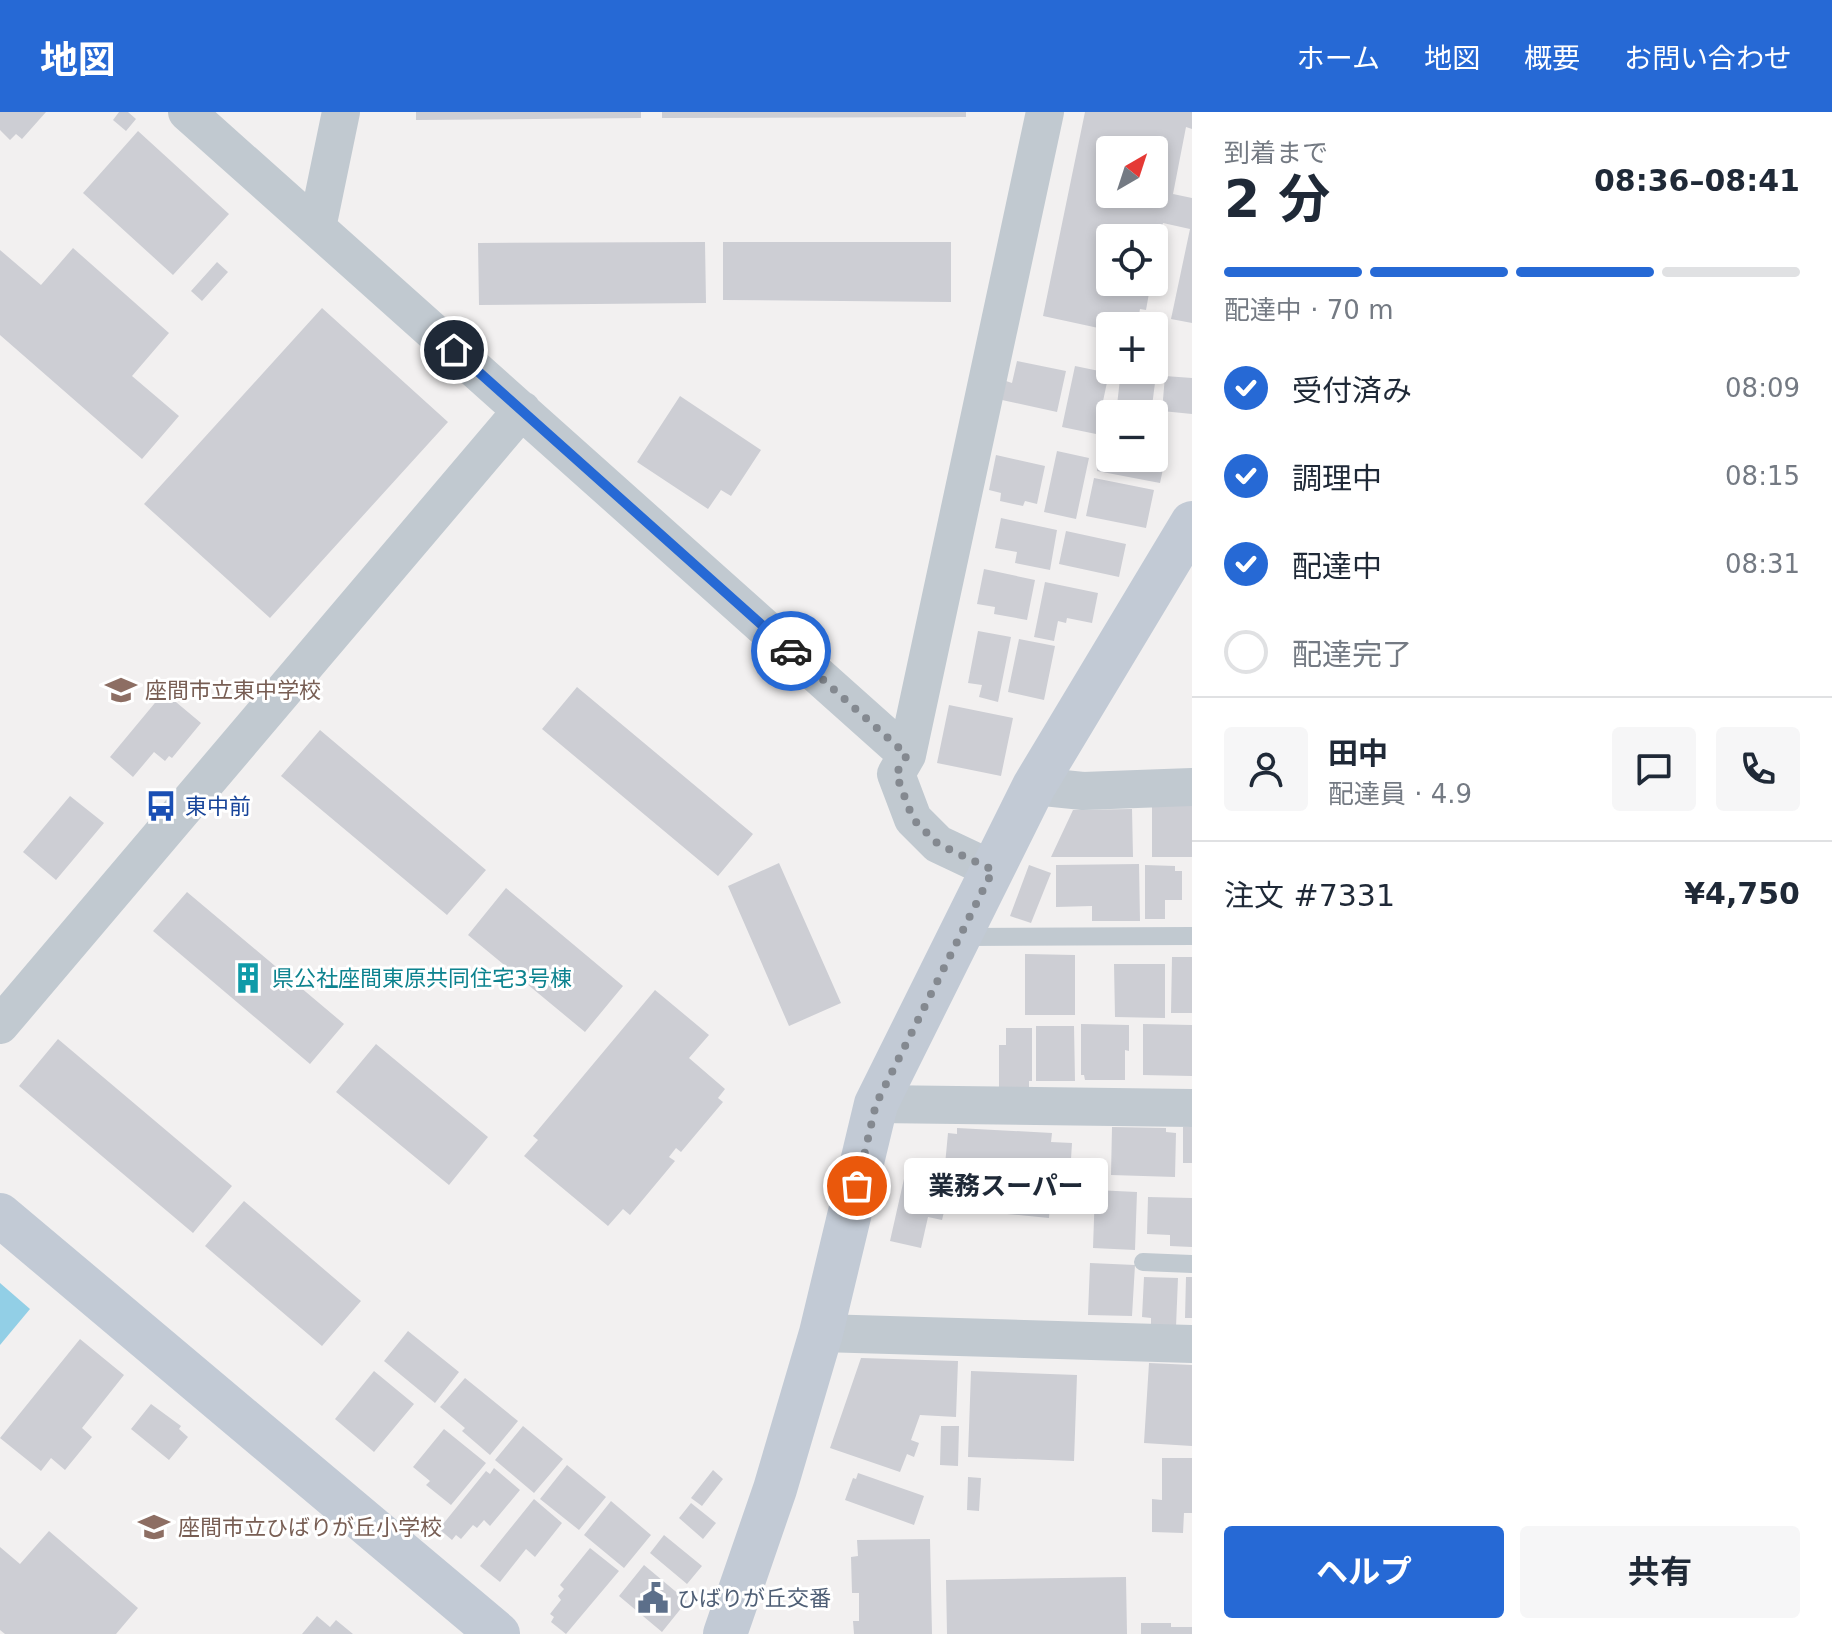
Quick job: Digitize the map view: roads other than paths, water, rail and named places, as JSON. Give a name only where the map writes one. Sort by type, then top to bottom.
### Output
[{"type":"street","points":[[187,112],[907,755]]},
{"type":"street","points":[[317,228],[341,112]]},
{"type":"street","points":[[993,870],[938,844],[913,819],[896,774],[907,755],[1045,112]]},
{"type":"street","points":[[0,1025],[522,410]]},
{"type":"street","points":[[725,1634],[775,1489],[821,1333],[876,1104],[1034,786],[1192,523]]},
{"type":"street","points":[[1034,786],[1083,791],[1192,787]]},
{"type":"street","points":[[876,1104],[1192,1108]]},
{"type":"street","points":[[0,1215],[498,1634]]},
{"type":"street","points":[[821,1333],[1192,1344]]},
{"type":"lane","points":[[958,937],[1192,936]]},
{"type":"lane","points":[[1143,1262],[1192,1264]]},
{"type":"water","points":[[0,1283],[30,1309],[0,1345]]},
{"type":"place","name":"座間市立東中学校","points":[[121,690]]},
{"type":"place","name":"東中前","points":[[161,806]]},
{"type":"place","name":"県公社座間東原共同住宅3号棟","points":[[248,978]]},
{"type":"place","name":"業務スーパー","points":[[857,1186]]},
{"type":"place","name":"座間市立ひばりが丘小学校","points":[[154,1527]]},
{"type":"place","name":"ひばりが丘交番","points":[[653,1598]]}]
